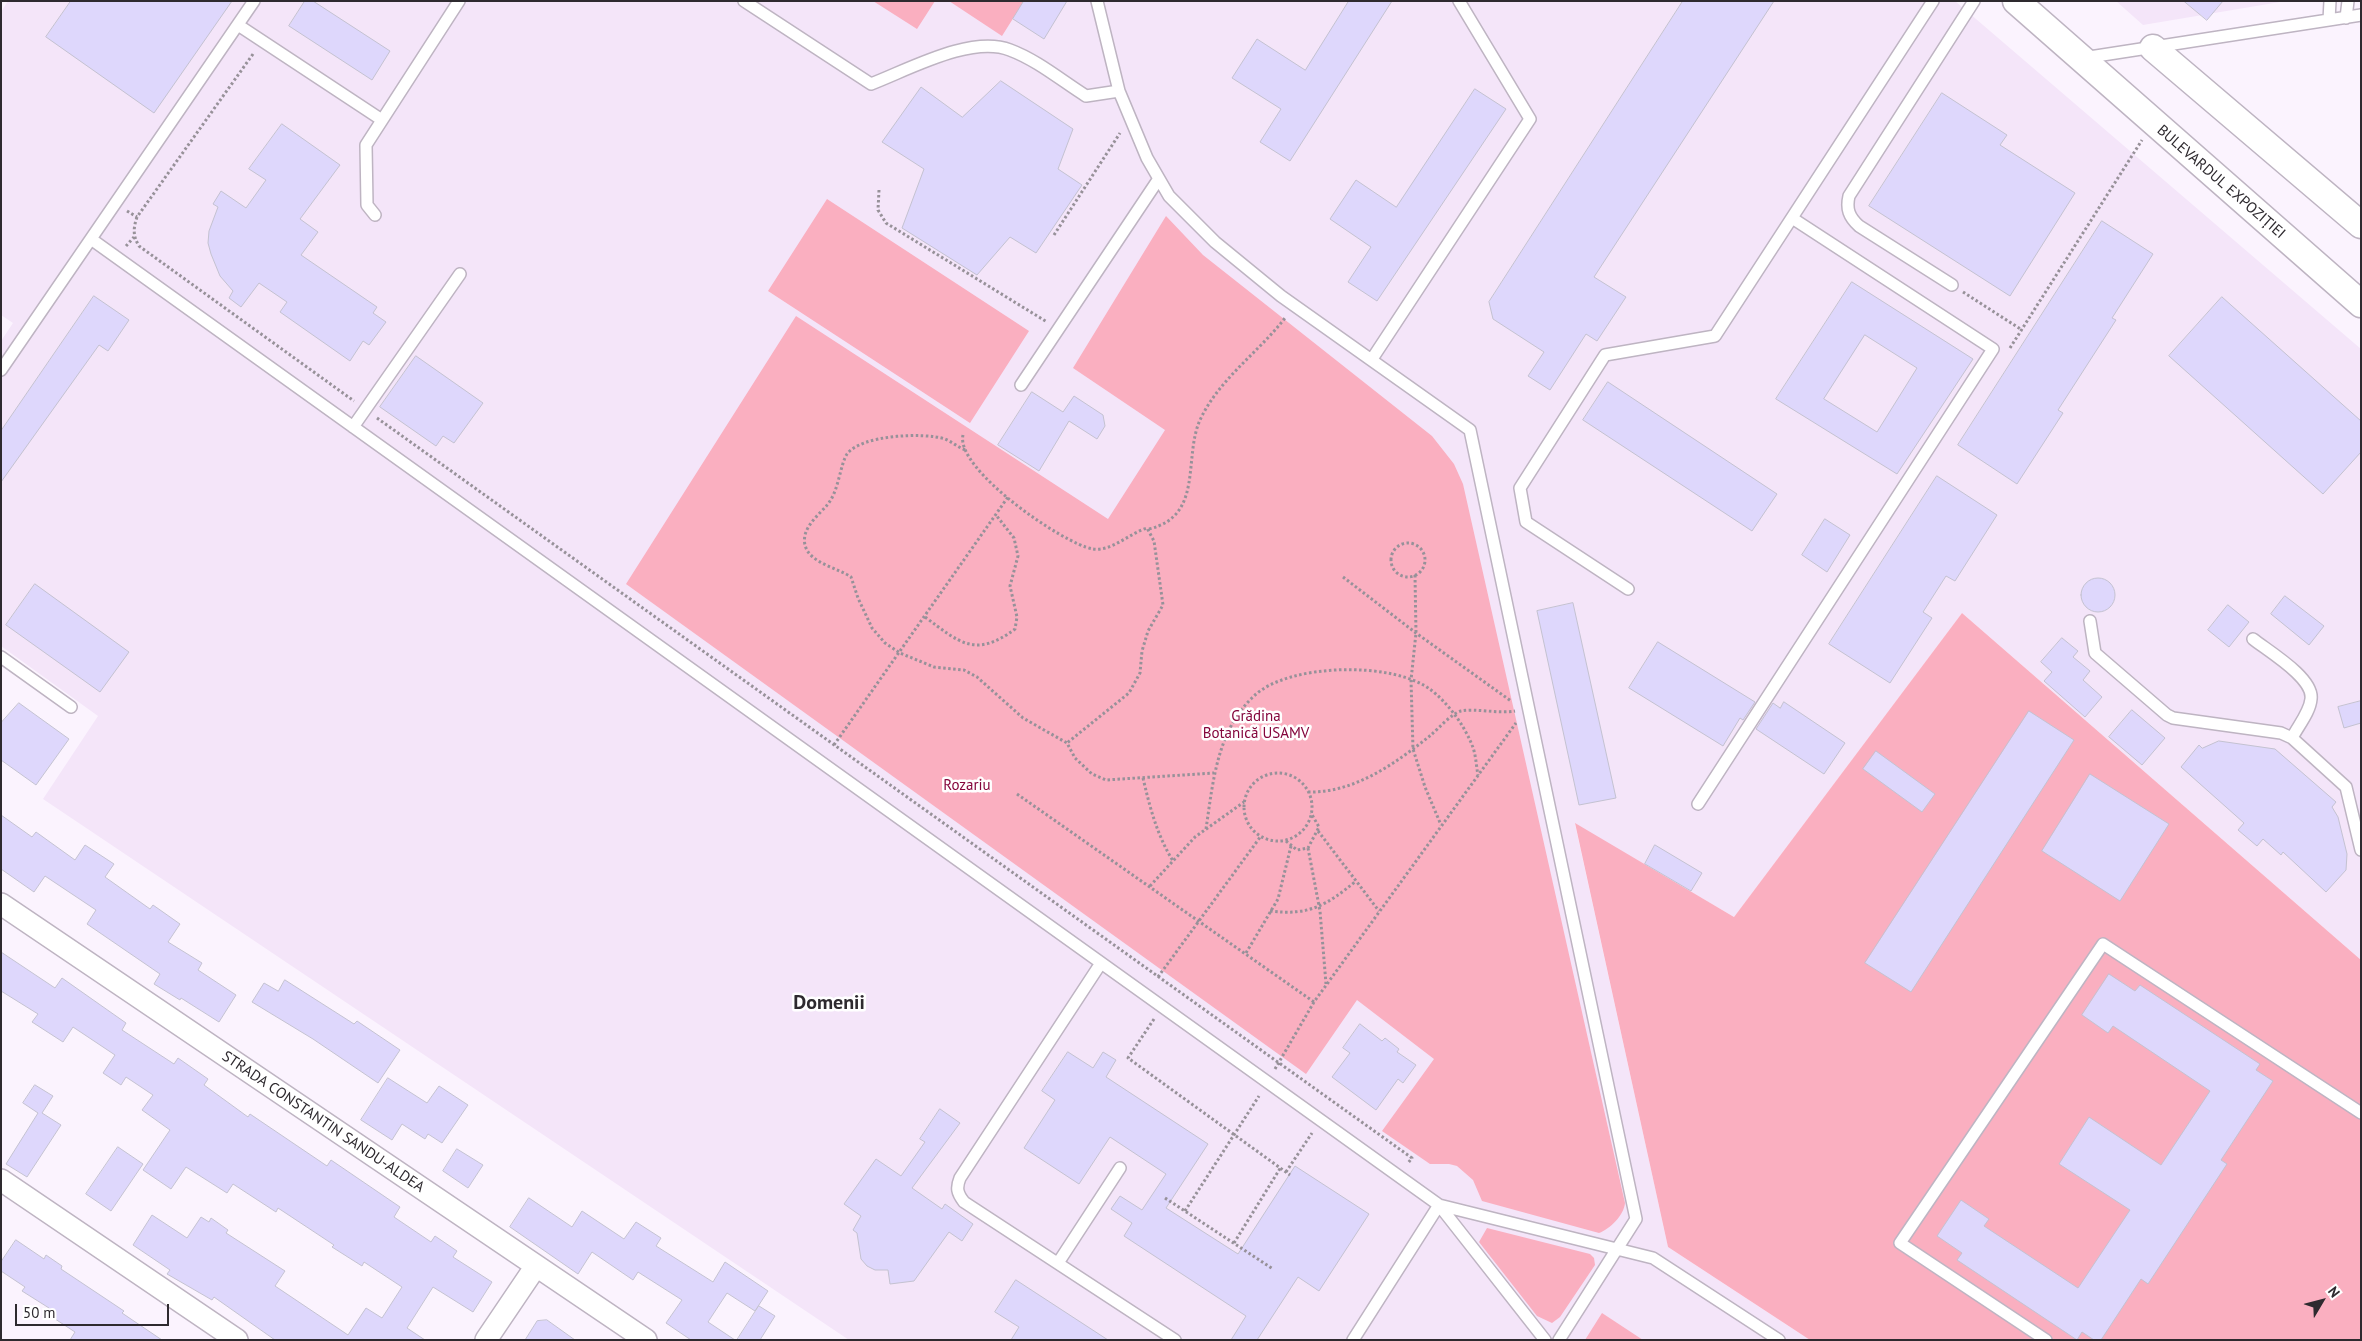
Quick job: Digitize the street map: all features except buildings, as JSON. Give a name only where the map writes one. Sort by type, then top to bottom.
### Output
[{"type":"street","name":"BULEVARDUL EXPOZIȚIEI","points":[[2016,1],[2361,304]]},
{"type":"street","points":[[2153,48],[2361,225]]},
{"type":"street","name":"STRADA CONSTANTIN SANDU-ALDEA","points":[[1,904],[646,1340]]},
{"type":"street","points":[[1,1180],[237,1340]]},
{"type":"street","points":[[486,1340],[536,1266]]},
{"type":"lane","points":[[1,370],[254,1]]},
{"type":"lane","points":[[375,215],[367,205],[366,145],[459,1]]},
{"type":"lane","points":[[744,1],[871,84],[959,49],[984,45],[1000,46],[1022,55],[1086,96],[1119,91]]},
{"type":"lane","points":[[1097,1],[1119,91],[1158,180],[1169,196],[1215,242],[1294,305],[1372,358],[1470,430],[1636,1219],[1558,1340]]},
{"type":"lane","points":[[1372,358],[1530,119],[1459,1]]},
{"type":"lane","points":[[1628,589],[1526,522],[1520,488],[1605,355],[1715,336],[1933,1]]},
{"type":"lane","points":[[1952,285],[1859,226],[1848,212],[1847,203],[1849,196],[1974,1]]},
{"type":"lane","points":[[2329,20],[2330,1]]},
{"type":"lane","points":[[2346,18],[2348,1]]},
{"type":"lane","points":[[2082,58],[2361,15]]},
{"type":"lane","points":[[238,25],[382,120]]},
{"type":"lane","points":[[1020,385],[1158,180]]},
{"type":"lane","points":[[1698,804],[1993,349],[1792,218]]},
{"type":"lane","points":[[91,239],[1439,1205],[1545,1340]]},
{"type":"lane","points":[[353,427],[460,274]]},
{"type":"lane","points":[[2090,621],[2095,653],[2172,718],[2281,733],[2292,738],[2342,782],[2357,812],[2361,850]]},
{"type":"lane","points":[[2252,639],[2304,678],[2311,690],[2310,705],[2292,738]]},
{"type":"lane","points":[[1,657],[71,707]]},
{"type":"lane","points":[[2046,1340],[1900,1243],[2103,944],[2361,1113]]},
{"type":"lane","points":[[1102,963],[960,1178],[957,1187],[959,1195],[964,1202],[1175,1340]]},
{"type":"lane","points":[[1058,1263],[1120,1168]]},
{"type":"lane","points":[[1439,1205],[1616,1251],[1653,1258],[1779,1340]]},
{"type":"lane","points":[[1352,1340],[1439,1205]]},
{"type":"path","points":[[262,41],[137,217],[134,226],[134,237],[139,246],[365,410],[1412,1158],[1399,1177]]},
{"type":"path","points":[[1054,236],[1130,118]]},
{"type":"path","points":[[1952,285],[2022,330],[2153,122]]},
{"type":"path","points":[[879,190],[878,210],[886,223],[1058,329]]},
{"type":"path","points":[[963,435],[962,440],[971,462],[1008,497],[1056,532],[1079,546],[1096,550],[1110,546],[1144,529],[1157,527],[1173,516],[1186,500],[1192,474],[1194,442],[1200,420],[1221,384],[1250,358],[1294,305]]},
{"type":"path","points":[[965,450],[945,439],[926,436],[883,439],[856,445],[846,456],[839,482],[829,503],[814,519],[806,533],[805,545],[809,552],[829,566],[851,577],[858,598],[872,628],[886,643],[900,653],[934,667],[964,670],[977,677],[1023,718],[1068,743],[1076,758],[1092,774],[1106,780],[1214,774]]},
{"type":"path","points":[[834,745],[1008,497]]},
{"type":"path","points":[[925,617],[959,642],[974,645],[998,641],[1015,629],[1017,618],[1010,586],[1018,556],[1014,538],[996,515]]},
{"type":"path","points":[[1068,743],[1129,693],[1140,673],[1142,651],[1148,631],[1163,605],[1154,541],[1148,529]]},
{"type":"path","points":[[1415,575],[1406,577],[1400,575],[1392,566],[1392,553],[1402,544],[1416,545],[1424,556],[1422,568],[1415,575],[1416,633],[1411,680],[1414,749],[1425,787],[1442,826]]},
{"type":"path","points":[[1343,577],[1416,633],[1512,702]]},
{"type":"path","points":[[1206,829],[1214,774],[1224,741],[1236,718],[1254,695],[1269,685],[1304,673],[1336,670],[1381,671],[1411,680],[1431,690],[1454,715],[1472,746],[1478,775]]},
{"type":"path","points":[[1308,792],[1323,792],[1344,788],[1370,777],[1414,749],[1460,711],[1504,713],[1521,710]]},
{"type":"path","points":[[1185,1211],[1268,1083],[1326,984],[1520,718]]},
{"type":"path","points":[[1274,773],[1294,777],[1308,792],[1311,802],[1311,813],[1301,832],[1286,841],[1271,840],[1261,836],[1252,829],[1246,819],[1244,802],[1249,788],[1256,781],[1274,773]]},
{"type":"path","points":[[1143,778],[1161,842],[1173,861]]},
{"type":"path","points":[[1018,794],[1314,1002]]},
{"type":"path","points":[[1150,886],[1206,829],[1244,802]]},
{"type":"path","points":[[1311,813],[1319,823],[1318,831],[1308,848],[1320,907],[1326,984]]},
{"type":"path","points":[[1318,831],[1379,911]]},
{"type":"path","points":[[1158,977],[1261,836]]},
{"type":"path","points":[[1286,841],[1297,850],[1308,848]]},
{"type":"path","points":[[1246,954],[1282,887],[1291,846]]},
{"type":"path","points":[[1270,911],[1300,912],[1320,907],[1356,880]]},
{"type":"path","points":[[1162,1007],[1128,1058],[1288,1173],[1320,1120]]},
{"type":"path","points":[[1234,1243],[1280,1167]]},
{"type":"path","points":[[1166,1198],[1273,1269]]},
{"type":"shaded area","points":[[8,1],[1955,1],[2361,349],[2361,960],[1962,613],[1734,917],[1575,824],[1668,1247],[1810,1340],[849,1340],[43,799],[98,716],[1,646],[1,341],[13,323],[1,315],[1,12]]},
{"type":"shaded area","points":[[2116,1],[2286,1],[2143,25]]},
{"type":"green space","points":[[873,1],[935,1],[917,29]]},
{"type":"green space","points":[[949,1],[1024,1],[1002,36]]},
{"type":"green space","points":[[827,199],[1029,331],[970,423],[768,291]]},
{"type":"green space","name":"Grădina Botanică USAMV","points":[[1166,216],[1203,255],[1432,436],[1454,464],[1463,484],[1625,1203],[1616,1221],[1599,1233],[1482,1201],[1473,1180],[1457,1166],[1430,1164],[1382,1131],[1434,1059],[1357,1000],[1306,1074],[626,584],[796,316],[1108,519],[1165,430],[1073,368]]},
{"type":"green space","points":[[1962,613],[2361,960],[2361,1340],[1810,1340],[1668,1247],[1575,823],[1734,917]]},
{"type":"green space","points":[[1487,1228],[1590,1254],[1594,1258],[1595,1265],[1560,1317],[1552,1323],[1537,1316],[1479,1242]]},
{"type":"green space","points":[[1602,1313],[1643,1340],[1585,1340]]},
{"type":"district","name":"Domenii","points":[[829,1003]]},
{"type":"park label","name":"Rozariu","points":[[967,786]]}]
